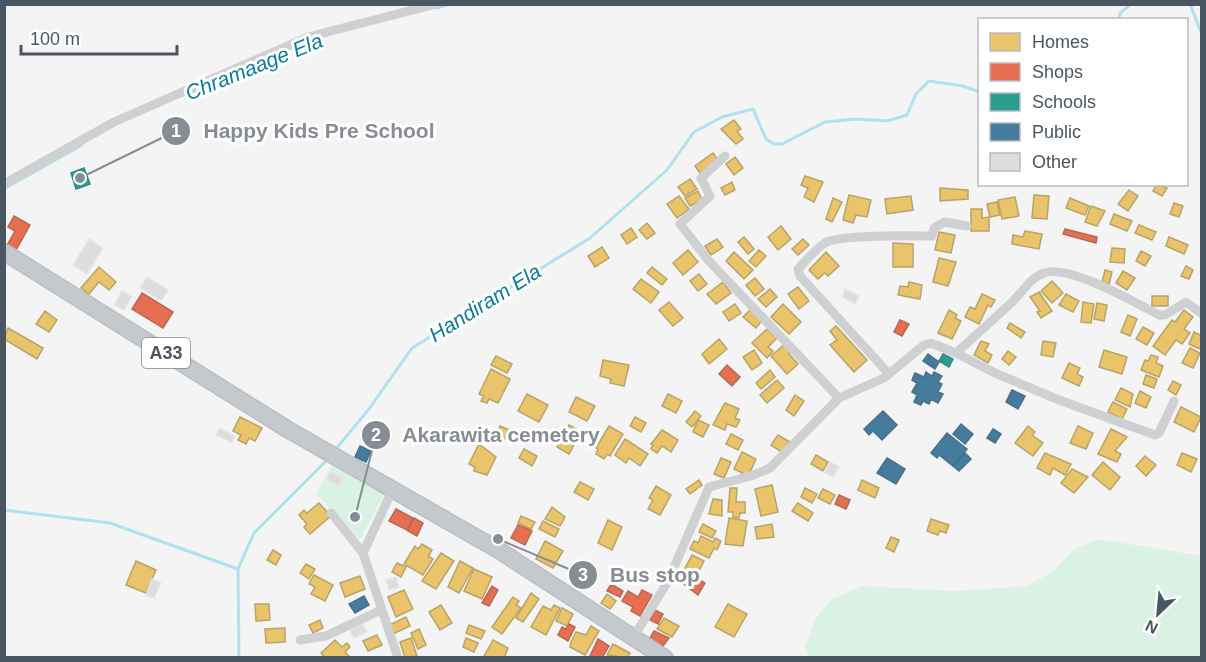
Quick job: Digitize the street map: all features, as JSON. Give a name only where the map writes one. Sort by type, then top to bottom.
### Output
[{"type":"highway","name":"A33","points":[[4,252],[332,455],[392,491],[500,550],[665,657]]},
{"type":"street","points":[[4,184],[114,122],[230,74],[308,37],[436,4]]},
{"type":"street","points":[[725,156],[701,178],[710,196],[680,224],[709,261],[839,398]]},
{"type":"street","points":[[889,374],[800,276],[798,269],[825,243],[841,236],[858,239],[932,236],[934,228],[945,222],[967,226]]},
{"type":"street","points":[[957,353],[1013,301],[1033,279],[1045,273],[1053,272],[1091,282],[1125,296],[1159,315],[1165,315],[1186,302],[1202,314]]},
{"type":"street","points":[[633,638],[668,583],[709,487],[751,476],[770,468],[839,398],[889,374],[916,350],[931,343],[1059,400],[1155,435],[1159,433],[1174,401]]},
{"type":"street","points":[[363,553],[392,491]]},
{"type":"street","points":[[332,513],[363,553],[398,657]]},
{"type":"street","points":[[300,640],[326,636],[381,610]]},
{"type":"green space","points":[[332,465],[384,494],[360,540],[316,494]]},
{"type":"green space","points":[[1098,539],[1201,556],[1201,657],[808,657],[805,646],[816,618],[832,599],[862,586],[956,591],[1027,586],[1054,571],[1073,550]]},
{"type":"building: Homes","points":[[734,120],[741,129],[737,131],[743,139],[736,144],[721,129]]},
{"type":"building: Homes","points":[[713,153],[718,160],[700,173],[695,166]]},
{"type":"building: Homes","points":[[735,157],[743,168],[734,175],[726,164]]},
{"type":"building: Homes","points":[[805,176],[823,182],[814,202],[804,197],[808,188],[801,185]]},
{"type":"building: Homes","points":[[690,179],[697,189],[685,196],[678,187]]},
{"type":"building: Homes","points":[[732,182],[735,190],[725,195],[721,188]]},
{"type":"building: Homes","points":[[1156,186],[1167,188],[1162,196],[1153,191]]},
{"type":"building: Homes","points":[[940,188],[968,190],[968,199],[940,201]]},
{"type":"building: Homes","points":[[1129,190],[1138,196],[1128,211],[1118,204]]},
{"type":"building: Homes","points":[[698,191],[702,200],[690,206],[685,198]]},
{"type":"building: Homes","points":[[849,195],[871,200],[867,217],[856,215],[853,223],[843,220]]},
{"type":"building: Homes","points":[[1034,195],[1049,196],[1047,219],[1032,218]]},
{"type":"building: Homes","points":[[679,196],[689,209],[677,218],[667,204]]},
{"type":"building: Homes","points":[[911,196],[913,210],[887,214],[885,199]]},
{"type":"building: Homes","points":[[1015,197],[1019,216],[1002,219],[998,200]]},
{"type":"building: Homes","points":[[833,198],[842,202],[832,222],[826,219]]},
{"type":"building: Homes","points":[[1070,198],[1089,206],[1085,215],[1066,208]]},
{"type":"building: Homes","points":[[997,202],[1000,215],[990,217],[987,204]]},
{"type":"building: Homes","points":[[1174,203],[1183,206],[1179,217],[1170,214]]},
{"type":"building: Homes","points":[[1091,206],[1105,211],[1097,226],[1085,222]]},
{"type":"building: Homes","points":[[971,209],[982,209],[982,218],[989,217],[989,231],[971,231]]},
{"type":"building: Homes","points":[[1114,214],[1132,221],[1127,231],[1110,224]]},
{"type":"building: Homes","points":[[647,223],[655,233],[647,239],[639,230]]},
{"type":"building: Homes","points":[[1139,225],[1156,232],[1152,240],[1135,233]]},
{"type":"building: Homes","points":[[781,226],[791,239],[778,250],[768,237]]},
{"type":"building: Homes","points":[[631,228],[637,237],[627,244],[621,235]]},
{"type":"building: Homes","points":[[1025,231],[1042,234],[1039,249],[1012,244],[1013,235],[1023,237]]},
{"type":"building: Homes","points":[[939,232],[955,235],[951,253],[935,250]]},
{"type":"building: Homes","points":[[744,237],[754,249],[748,254],[738,242]]},
{"type":"building: Homes","points":[[1169,237],[1188,245],[1184,254],[1166,246]]},
{"type":"building: Homes","points":[[717,239],[723,247],[711,255],[705,246]]},
{"type":"building: Homes","points":[[803,239],[809,245],[798,255],[792,249]]},
{"type":"building: Homes","points":[[893,243],[913,244],[913,267],[893,267]]},
{"type":"building: Homes","points":[[602,247],[609,258],[595,267],[588,256]]},
{"type":"building: Homes","points":[[1112,248],[1125,249],[1124,263],[1110,262]]},
{"type":"building: Homes","points":[[688,250],[698,262],[683,275],[673,263]]},
{"type":"building: Homes","points":[[759,250],[766,256],[756,267],[749,261]]},
{"type":"building: Homes","points":[[1141,251],[1151,256],[1145,266],[1136,261]]},
{"type":"building: Homes","points":[[734,252],[753,270],[744,279],[726,261]]},
{"type":"building: Homes","points":[[826,252],[839,266],[828,276],[825,273],[818,279],[809,270]]},
{"type":"building: Homes","points":[[939,258],[956,262],[948,286],[933,282]]},
{"type":"building: Homes","points":[[1186,266],[1193,270],[1189,279],[1181,276]]},
{"type":"building: Homes","points":[[99,267],[116,282],[109,290],[99,282],[89,294],[81,288]]},
{"type":"building: Homes","points":[[652,267],[667,279],[662,285],[647,273]]},
{"type":"building: Homes","points":[[1105,270],[1112,272],[1109,284],[1102,282]]},
{"type":"building: Homes","points":[[1123,271],[1135,278],[1127,290],[1116,283]]},
{"type":"building: Homes","points":[[699,274],[707,284],[698,291],[690,281]]},
{"type":"building: Homes","points":[[755,278],[764,289],[755,296],[746,285]]},
{"type":"building: Homes","points":[[641,279],[659,292],[651,303],[633,289]]},
{"type":"building: Homes","points":[[1052,281],[1063,293],[1052,303],[1041,291]]},
{"type":"building: Homes","points":[[723,282],[731,293],[716,304],[707,294]]},
{"type":"building: Homes","points":[[909,282],[922,285],[920,299],[898,295],[900,286],[908,287]]},
{"type":"building: Homes","points":[[798,287],[809,301],[799,309],[788,294]]},
{"type":"building: Homes","points":[[770,289],[777,297],[766,307],[758,299]]},
{"type":"building: Homes","points":[[1039,292],[1052,311],[1041,318],[1037,312],[1040,311],[1030,297]]},
{"type":"building: Homes","points":[[982,294],[995,300],[991,307],[988,305],[979,324],[965,317],[970,307],[975,309]]},
{"type":"building: Homes","points":[[1066,294],[1079,301],[1073,312],[1059,305]]},
{"type":"building: Homes","points":[[1152,296],[1168,296],[1168,306],[1152,306]]},
{"type":"building: Homes","points":[[669,302],[683,318],[673,326],[659,310]]},
{"type":"building: Homes","points":[[1083,302],[1094,304],[1091,323],[1081,322]]},
{"type":"building: Homes","points":[[1097,303],[1107,305],[1104,321],[1094,319]]},
{"type":"building: Homes","points":[[735,304],[741,313],[729,321],[723,312]]},
{"type":"building: Homes","points":[[783,304],[801,322],[789,334],[771,317]]},
{"type":"building: Homes","points":[[751,309],[763,319],[756,328],[743,317]]},
{"type":"building: Homes","points":[[949,310],[957,315],[955,318],[961,321],[952,339],[938,333]]},
{"type":"building: Homes","points":[[1184,310],[1193,317],[1184,329],[1190,333],[1182,344],[1176,340],[1165,355],[1153,346],[1172,320],[1175,322]]},
{"type":"building: Homes","points":[[45,311],[57,320],[49,332],[36,324]]},
{"type":"building: Homes","points":[[1128,315],[1137,319],[1130,336],[1121,332]]},
{"type":"building: Homes","points":[[1010,323],[1025,332],[1021,338],[1007,328]]},
{"type":"building: Homes","points":[[836,326],[867,360],[854,372],[830,345],[837,340],[830,331]]},
{"type":"building: Homes","points":[[1143,327],[1154,333],[1147,345],[1136,339]]},
{"type":"building: Homes","points":[[8,328],[43,348],[37,359],[4,339]]},
{"type":"building: Homes","points":[[767,329],[777,338],[768,347],[773,351],[767,358],[752,343]]},
{"type":"building: Homes","points":[[1194,332],[1202,336],[1202,350],[1189,344]]},
{"type":"building: Homes","points":[[719,339],[727,349],[709,364],[702,354]]},
{"type":"building: Homes","points":[[981,341],[989,344],[985,351],[992,355],[988,363],[974,355]]},
{"type":"building: Homes","points":[[1043,341],[1056,343],[1053,357],[1041,355]]},
{"type":"building: Homes","points":[[786,343],[792,351],[789,354],[798,364],[787,374],[771,356]]},
{"type":"building: Homes","points":[[1190,348],[1200,353],[1193,368],[1182,363]]},
{"type":"building: Homes","points":[[754,350],[762,363],[752,370],[743,357]]},
{"type":"building: Homes","points":[[1104,350],[1127,357],[1122,374],[1099,367]]},
{"type":"building: Homes","points":[[1008,351],[1016,357],[1009,365],[1002,359]]},
{"type":"building: Homes","points":[[1151,355],[1158,357],[1156,363],[1163,366],[1159,377],[1141,370],[1145,360],[1148,361]]},
{"type":"building: Homes","points":[[496,356],[512,364],[507,373],[491,365]]},
{"type":"building: Homes","points":[[603,360],[629,365],[624,386],[610,383],[611,379],[600,376]]},
{"type":"building: Homes","points":[[1069,363],[1080,368],[1077,374],[1083,377],[1079,386],[1062,378]]},
{"type":"building: Homes","points":[[491,369],[510,379],[498,403],[489,399],[487,403],[481,401],[484,396],[479,394]]},
{"type":"building: Homes","points":[[770,370],[775,377],[761,389],[756,383]]},
{"type":"building: Homes","points":[[1146,375],[1157,379],[1154,388],[1143,384]]},
{"type":"building: Homes","points":[[777,380],[784,388],[767,403],[760,395]]},
{"type":"building: Homes","points":[[1173,381],[1181,385],[1176,395],[1168,390]]},
{"type":"building: Homes","points":[[1121,388],[1133,394],[1130,407],[1115,400]]},
{"type":"building: Homes","points":[[1140,391],[1151,397],[1146,408],[1135,403]]},
{"type":"building: Homes","points":[[527,394],[548,405],[539,422],[518,411]]},
{"type":"building: Homes","points":[[668,394],[682,401],[676,413],[662,406]]},
{"type":"building: Homes","points":[[795,395],[804,401],[794,416],[786,410]]},
{"type":"building: Homes","points":[[576,397],[595,406],[587,421],[569,412]]},
{"type":"building: Homes","points":[[1113,402],[1127,409],[1122,419],[1108,412]]},
{"type":"building: Homes","points":[[725,403],[739,409],[735,418],[740,420],[736,427],[727,424],[725,430],[713,425]]},
{"type":"building: Homes","points":[[1181,407],[1201,417],[1194,432],[1174,422]]},
{"type":"building: Homes","points":[[695,411],[701,416],[692,427],[686,422]]},
{"type":"building: Homes","points":[[240,417],[262,428],[255,441],[249,438],[246,444],[238,440],[241,435],[233,431]]},
{"type":"building: Homes","points":[[635,417],[646,423],[641,432],[630,426]]},
{"type":"building: Homes","points":[[698,420],[709,425],[703,437],[693,432]]},
{"type":"building: Homes","points":[[569,425],[581,432],[569,454],[557,447]]},
{"type":"building: Homes","points":[[500,426],[509,430],[504,441],[495,437]]},
{"type":"building: Homes","points":[[609,426],[623,434],[610,456],[607,454],[604,459],[596,454],[598,449],[596,448]]},
{"type":"building: Homes","points":[[1028,426],[1035,432],[1032,435],[1043,443],[1033,456],[1015,443]]},
{"type":"building: Homes","points":[[1078,426],[1093,433],[1086,449],[1070,443]]},
{"type":"building: Homes","points":[[1111,429],[1127,437],[1115,451],[1121,454],[1117,462],[1098,454]]},
{"type":"building: Homes","points":[[662,430],[678,440],[671,452],[662,446],[657,453],[651,449],[653,445],[651,444]]},
{"type":"building: Homes","points":[[731,434],[743,440],[738,450],[726,444]]},
{"type":"building: Homes","points":[[778,435],[790,442],[783,453],[771,445]]},
{"type":"building: Homes","points":[[625,439],[648,454],[640,466],[629,458],[626,463],[615,455]]},
{"type":"building: Homes","points":[[479,444],[496,457],[487,475],[474,471],[475,467],[469,464]]},
{"type":"building: Homes","points":[[524,449],[537,456],[532,466],[519,458]]},
{"type":"building: Homes","points":[[742,452],[756,459],[748,476],[734,469]]},
{"type":"building: Homes","points":[[1045,453],[1071,464],[1065,475],[1053,468],[1050,475],[1037,468]]},
{"type":"building: Homes","points":[[1182,453],[1197,459],[1191,472],[1177,465]]},
{"type":"building: Homes","points":[[816,455],[828,462],[823,471],[811,464]]},
{"type":"building: Homes","points":[[1145,456],[1156,465],[1146,476],[1136,466]]},
{"type":"building: Homes","points":[[721,458],[731,462],[724,478],[714,474]]},
{"type":"building: Homes","points":[[1103,462],[1120,477],[1110,490],[1092,475]]},
{"type":"building: Homes","points":[[1072,469],[1088,477],[1074,493],[1061,483]]},
{"type":"building: Homes","points":[[699,480],[702,485],[690,494],[686,489]]},
{"type":"building: Homes","points":[[862,480],[879,488],[875,498],[858,490]]},
{"type":"building: Homes","points":[[580,482],[594,489],[588,500],[574,492]]},
{"type":"building: Homes","points":[[772,485],[778,512],[761,516],[755,489]]},
{"type":"building: Homes","points":[[656,486],[671,495],[660,515],[648,509],[653,500],[649,498]]},
{"type":"building: Homes","points":[[730,488],[737,488],[736,502],[745,502],[745,513],[740,513],[739,518],[733,517],[733,512],[728,512]]},
{"type":"building: Homes","points":[[805,488],[817,494],[812,503],[801,497]]},
{"type":"building: Homes","points":[[823,489],[835,495],[830,504],[818,498]]},
{"type":"building: Homes","points":[[713,499],[722,500],[722,516],[709,514]]},
{"type":"building: Homes","points":[[319,503],[331,516],[310,534],[304,527],[307,524],[299,515],[304,510],[307,513]]},
{"type":"building: Homes","points":[[798,503],[813,513],[808,521],[792,511]]},
{"type":"building: Homes","points":[[552,507],[565,517],[560,526],[545,519]]},
{"type":"building: Homes","points":[[521,516],[535,522],[531,529],[518,523]]},
{"type":"building: Homes","points":[[729,518],[747,521],[743,546],[725,544]]},
{"type":"building: Homes","points":[[931,519],[949,525],[946,533],[940,531],[938,535],[927,531]]},
{"type":"building: Homes","points":[[608,520],[622,527],[612,550],[598,543]]},
{"type":"building: Homes","points":[[543,521],[559,529],[555,537],[539,529]]},
{"type":"building: Homes","points":[[703,524],[716,531],[712,538],[699,532]]},
{"type":"building: Homes","points":[[772,524],[774,537],[757,539],[755,527]]},
{"type":"building: Homes","points":[[701,536],[713,542],[715,538],[721,541],[717,550],[714,548],[709,558],[690,549],[694,541],[698,543]]},
{"type":"building: Homes","points":[[891,537],[899,540],[894,552],[886,548]]},
{"type":"building: Homes","points":[[545,541],[563,551],[553,568],[536,559]]},
{"type":"building: Homes","points":[[422,544],[432,550],[428,556],[433,559],[423,575],[404,564],[415,546],[418,549]]},
{"type":"building: Homes","points":[[273,550],[281,555],[276,565],[267,560]]},
{"type":"building: Homes","points":[[441,553],[454,561],[436,589],[422,581]]},
{"type":"building: Homes","points":[[692,555],[704,561],[696,576],[684,570]]},
{"type":"building: Homes","points":[[136,561],[156,570],[146,593],[126,585]]},
{"type":"building: Homes","points":[[460,561],[473,568],[459,593],[448,587]]},
{"type":"building: Homes","points":[[397,563],[406,567],[401,577],[392,572]]},
{"type":"building: Homes","points":[[306,564],[315,569],[309,579],[300,573]]},
{"type":"building: Homes","points":[[474,569],[492,577],[482,599],[464,591]]},
{"type":"building: Homes","points":[[314,575],[333,585],[325,601],[311,594],[315,587],[309,584]]},
{"type":"building: Homes","points":[[360,576],[365,589],[345,597],[340,583]]},
{"type":"building: Homes","points":[[404,590],[413,609],[396,617],[388,597]]},
{"type":"building: Homes","points":[[531,593],[539,599],[523,622],[516,618]]},
{"type":"building: Homes","points":[[607,594],[616,601],[610,609],[601,603]]},
{"type":"building: Homes","points":[[513,597],[519,601],[516,605],[521,608],[502,634],[492,627]]},
{"type":"building: Homes","points":[[255,604],[269,604],[270,620],[256,621]]},
{"type":"building: Homes","points":[[728,604],[747,614],[734,637],[715,627]]},
{"type":"building: Homes","points":[[441,605],[452,623],[440,630],[429,612]]},
{"type":"building: Homes","points":[[554,605],[560,608],[546,635],[531,627],[543,606],[551,610]]},
{"type":"building: Homes","points":[[562,608],[573,614],[567,626],[556,621]]},
{"type":"building: Homes","points":[[406,617],[410,626],[393,634],[389,625]]},
{"type":"building: Homes","points":[[664,618],[679,626],[672,637],[657,629]]},
{"type":"building: Homes","points":[[320,620],[323,628],[313,633],[309,625]]},
{"type":"building: Homes","points":[[469,625],[485,631],[481,639],[466,633]]},
{"type":"building: Homes","points":[[591,626],[599,631],[585,655],[570,647],[576,632],[586,635]]},
{"type":"building: Homes","points":[[285,628],[285,642],[266,643],[265,629]]},
{"type":"building: Homes","points":[[419,629],[426,645],[418,649],[411,633]]},
{"type":"building: Homes","points":[[377,635],[382,645],[368,651],[363,641]]},
{"type":"building: Homes","points":[[411,638],[417,656],[405,658],[400,642]]},
{"type":"building: Homes","points":[[466,638],[478,643],[474,652],[463,647]]},
{"type":"building: Homes","points":[[335,640],[342,647],[347,643],[350,647],[345,652],[349,656],[347,658],[325,658],[321,653]]},
{"type":"building: Homes","points":[[493,640],[508,648],[504,658],[483,658]]},
{"type":"building: Homes","points":[[613,644],[630,653],[627,658],[607,655]]},
{"type":"building: Shops","points":[[14,216],[30,225],[15,252],[6,247],[15,231],[8,227]]},
{"type":"building: Shops","points":[[1065,229],[1097,237],[1096,243],[1063,234]]},
{"type":"building: Shops","points":[[142,293],[173,312],[163,328],[132,309]]},
{"type":"building: Shops","points":[[900,320],[909,324],[902,336],[894,332]]},
{"type":"building: Shops","points":[[727,365],[740,377],[732,386],[719,374]]},
{"type":"building: Shops","points":[[839,495],[850,500],[846,509],[835,504]]},
{"type":"building: Shops","points":[[396,509],[413,518],[407,530],[389,521]]},
{"type":"building: Shops","points":[[414,518],[423,523],[417,536],[408,531]]},
{"type":"building: Shops","points":[[518,525],[532,531],[525,545],[511,538]]},
{"type":"building: Shops","points":[[683,571],[705,583],[698,595],[678,580]]},
{"type":"building: Shops","points":[[611,584],[623,591],[620,597],[607,591]]},
{"type":"building: Shops","points":[[492,586],[498,590],[489,606],[482,603]]},
{"type":"building: Shops","points":[[642,590],[652,595],[640,616],[631,611],[633,607],[622,601],[628,591],[638,597]]},
{"type":"building: Shops","points":[[655,610],[663,614],[658,624],[650,620]]},
{"type":"building: Shops","points":[[569,624],[575,627],[568,641],[558,635],[562,627],[566,629]]},
{"type":"building: Shops","points":[[654,631],[669,638],[663,646],[649,640]]},
{"type":"building: Shops","points":[[598,639],[609,646],[602,658],[589,658]]},
{"type":"building: Schools","points":[[84,168],[90,184],[76,189],[71,173]]},
{"type":"building: Schools","points":[[943,354],[953,359],[949,367],[939,361]]},
{"type":"building: Public","points":[[928,354],[939,362],[935,369],[923,361]]},
{"type":"building: Public","points":[[926,372],[932,376],[934,372],[942,376],[938,382],[942,384],[938,392],[943,394],[938,403],[931,399],[929,404],[923,401],[921,405],[914,402],[917,395],[912,392],[917,383],[912,380],[915,373],[924,377]]},
{"type":"building: Public","points":[[1012,390],[1025,396],[1018,409],[1006,402]]},
{"type":"building: Public","points":[[883,411],[897,425],[882,440],[873,431],[869,435],[864,429]]},
{"type":"building: Public","points":[[961,424],[973,434],[965,444],[953,434]]},
{"type":"building: Public","points":[[993,429],[1001,434],[995,443],[987,438]]},
{"type":"building: Public","points":[[947,433],[967,449],[953,466],[939,455],[937,458],[931,453]]},
{"type":"building: Public","points":[[360,446],[371,451],[366,462],[355,457]]},
{"type":"building: Public","points":[[965,453],[971,459],[959,471],[953,466]]},
{"type":"building: Public","points":[[887,458],[905,469],[896,484],[877,473]]},
{"type":"building: Public","points":[[364,596],[369,605],[355,613],[349,604]]},
{"type":"building: Other","points":[[89,239],[103,248],[87,274],[73,265]]},
{"type":"building: Other","points":[[147,277],[168,290],[161,301],[140,288]]},
{"type":"building: Other","points":[[845,289],[859,296],[855,304],[842,297]]},
{"type":"building: Other","points":[[122,291],[132,297],[124,310],[114,305]]},
{"type":"building: Other","points":[[220,428],[235,436],[232,443],[216,435]]},
{"type":"building: Other","points":[[830,462],[839,467],[833,477],[824,472]]},
{"type":"building: Other","points":[[331,471],[343,478],[339,486],[326,479]]},
{"type":"building: Other","points":[[396,577],[399,587],[389,590],[386,580]]},
{"type":"building: Other","points":[[152,579],[161,583],[154,598],[146,595]]},
{"type":"building: Other","points":[[363,624],[367,632],[354,638],[350,630]]},
{"type":"waterway","name":"Chramaage Ela","points":[[437,8],[450,4]]},
{"type":"waterway","name":"Handiram Ela","points":[[1119,18],[1120,13],[1131,4]]},
{"type":"waterway","name":"Handiram Ela","points":[[1190,4],[1202,35]]},
{"type":"waterway","name":"Chramaage Ela","points":[[191,93],[281,54]]},
{"type":"waterway","name":"Handiram Ela","points":[[335,450],[369,409],[412,348],[590,238],[667,170],[694,132],[722,117],[753,109],[766,139],[774,144],[782,144],[825,122],[857,119],[887,121],[907,115],[916,94],[929,81],[963,86],[978,91]]},
{"type":"waterway","name":"Chramaage Ela","points":[[4,189],[82,145]]},
{"type":"waterway","name":"Handiram Ela","points":[[4,510],[110,523],[238,569],[254,533],[329,458]]},
{"type":"waterway","points":[[238,569],[239,658]]},
{"type":"waterway","points":[[4,655],[7,658]]},
{"type":"place","name":"Happy Kids Pre School","points":[[80,178]]},
{"type":"place","name":"Akarawita cemetery","points":[[355,517]]},
{"type":"place","name":"Bus stop","points":[[498,539]]}]
